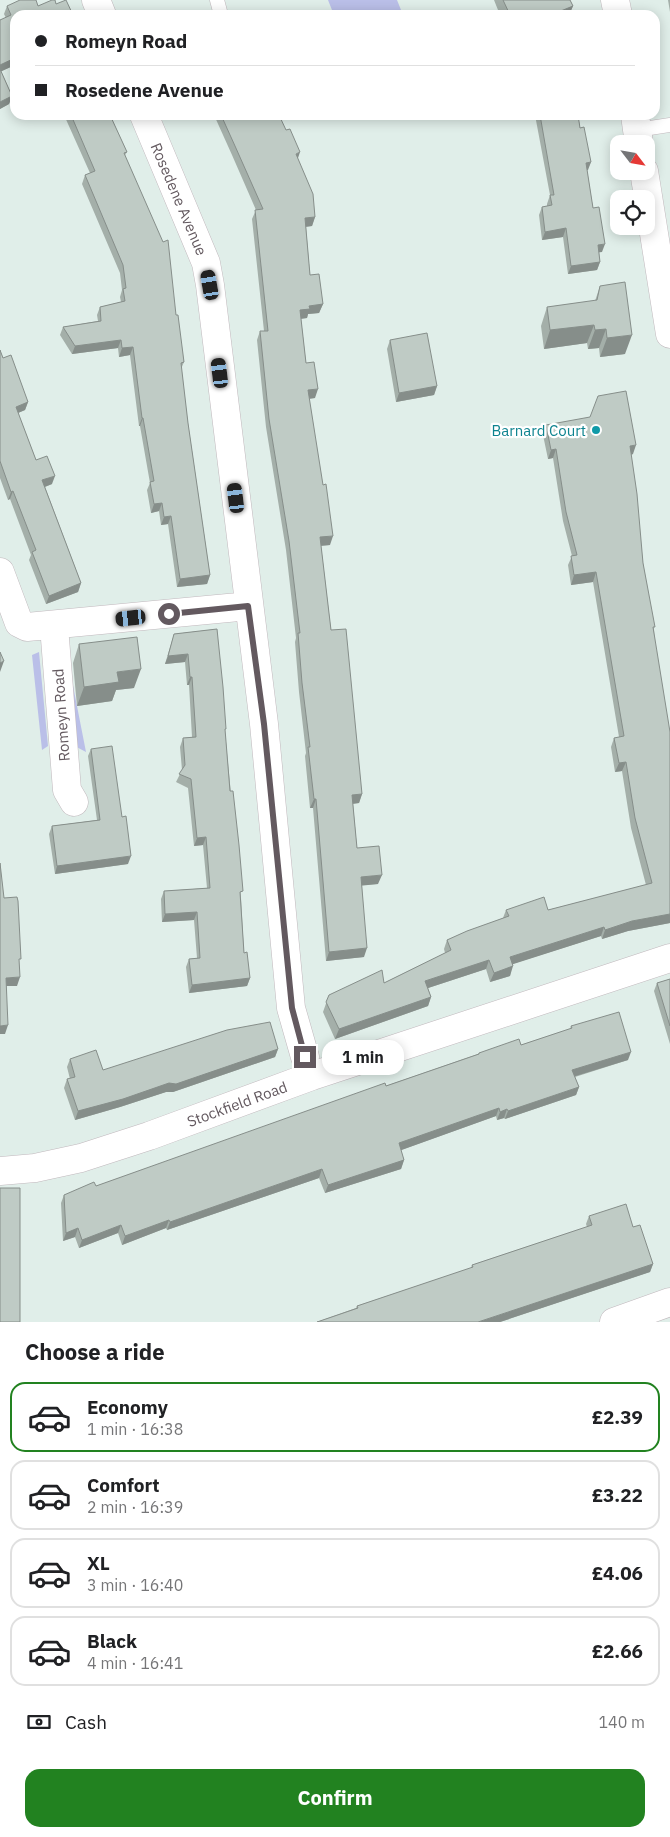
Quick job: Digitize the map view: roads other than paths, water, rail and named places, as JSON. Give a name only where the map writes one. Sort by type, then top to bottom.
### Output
[{"type":"street","name":"Rosedene Avenue","points":[[146,120],[206,263],[264,724],[292,1008],[305,1057]]},
{"type":"street","points":[[646,180],[668,300],[670,334]]},
{"type":"street","points":[[0,572],[19,622],[27,627],[54,626],[248,606]]},
{"type":"street","name":"Romeyn Road","points":[[54,626],[67,790],[74,802]]},
{"type":"street","name":"Stockfield Road","points":[[0,1171],[35,1168],[81,1158],[149,1136],[321,1073],[670,958]]},
{"type":"street","points":[[614,1322],[670,1302]]},
{"type":"lane","points":[[637,130],[670,125]]},
{"type":"place","name":"Barnard Court","points":[[596,430]]}]
